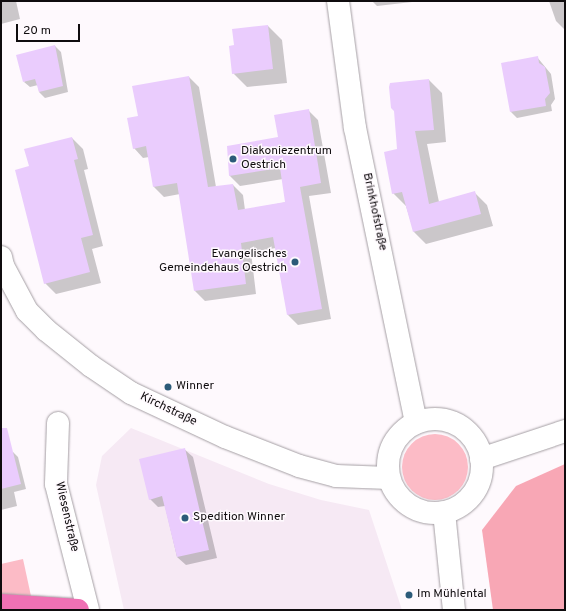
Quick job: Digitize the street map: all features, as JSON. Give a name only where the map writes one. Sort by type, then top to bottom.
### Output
[{"type":"highway","points":[[1,605],[78,610]]},
{"type":"street","name":"Brinkhofstraße","points":[[338,1],[355,128],[416,423]]},
{"type":"street","name":"Kirchstraße","points":[[1,256],[3,266],[27,311],[63,344],[131,393],[198,425],[299,466],[336,476],[389,478]]},
{"type":"street","points":[[435,419],[454,423],[472,437],[481,459],[480,480],[476,489],[462,504],[444,512],[430,513],[411,506],[400,498],[389,478],[388,461],[392,445],[402,432],[416,423],[435,419]]},
{"type":"street","name":"Wiesenstraße","points":[[58,423],[56,484],[88,610]]},
{"type":"street","points":[[481,459],[565,431]]},
{"type":"street","points":[[444,512],[454,610]]},
{"type":"shaded area","points":[[131,428],[269,484],[321,500],[369,510],[402,610],[124,610],[96,485],[102,456]]},
{"type":"shaded area","points":[[435,434],[447,437],[458,444],[465,455],[468,467],[465,479],[458,490],[447,497],[435,500],[423,497],[412,490],[405,479],[402,467],[405,455],[412,444],[423,437]]},
{"type":"shaded area","points":[[565,464],[565,610],[493,610],[482,530],[516,486]]},
{"type":"shaded area","points":[[23,559],[34,610],[1,610],[1,564]]},
{"type":"building","points":[[268,25],[273,69],[232,74],[229,46],[234,45],[232,29]]},
{"type":"building","points":[[55,45],[63,86],[39,92],[35,79],[23,82],[16,55]]},
{"type":"building","points":[[538,56],[539,63],[545,67],[550,93],[545,99],[546,106],[510,112],[501,63]]},
{"type":"building","points":[[189,76],[208,187],[233,184],[238,210],[285,202],[280,168],[229,176],[227,146],[278,137],[274,115],[309,109],[321,183],[300,187],[322,309],[287,315],[273,237],[241,243],[246,284],[194,291],[177,183],[153,187],[146,146],[133,149],[127,118],[138,116],[132,86]]},
{"type":"building","points":[[429,79],[434,130],[415,131],[429,204],[475,191],[481,214],[413,232],[402,192],[392,194],[384,152],[397,149],[394,111],[391,108],[389,87],[390,83]]},
{"type":"building","points":[[72,137],[78,159],[74,160],[93,235],[81,238],[90,272],[44,284],[15,170],[29,166],[24,149]]},
{"type":"building","points":[[1,428],[7,428],[21,484],[1,489]]},
{"type":"building","name":"Spedition Winner","points":[[185,448],[209,550],[177,557],[162,496],[149,500],[139,459]]},
{"type":"place","name":"Diakoniezentrum Oestrich","points":[[233,159]]},
{"type":"place","name":"Evangelisches Gemeindehaus Oestrich","points":[[295,262]]},
{"type":"place","name":"Winner","points":[[168,387]]},
{"type":"place","name":"Spedition Winner","points":[[185,518]]},
{"type":"place","name":"Im Mühlental","points":[[409,595]]}]
